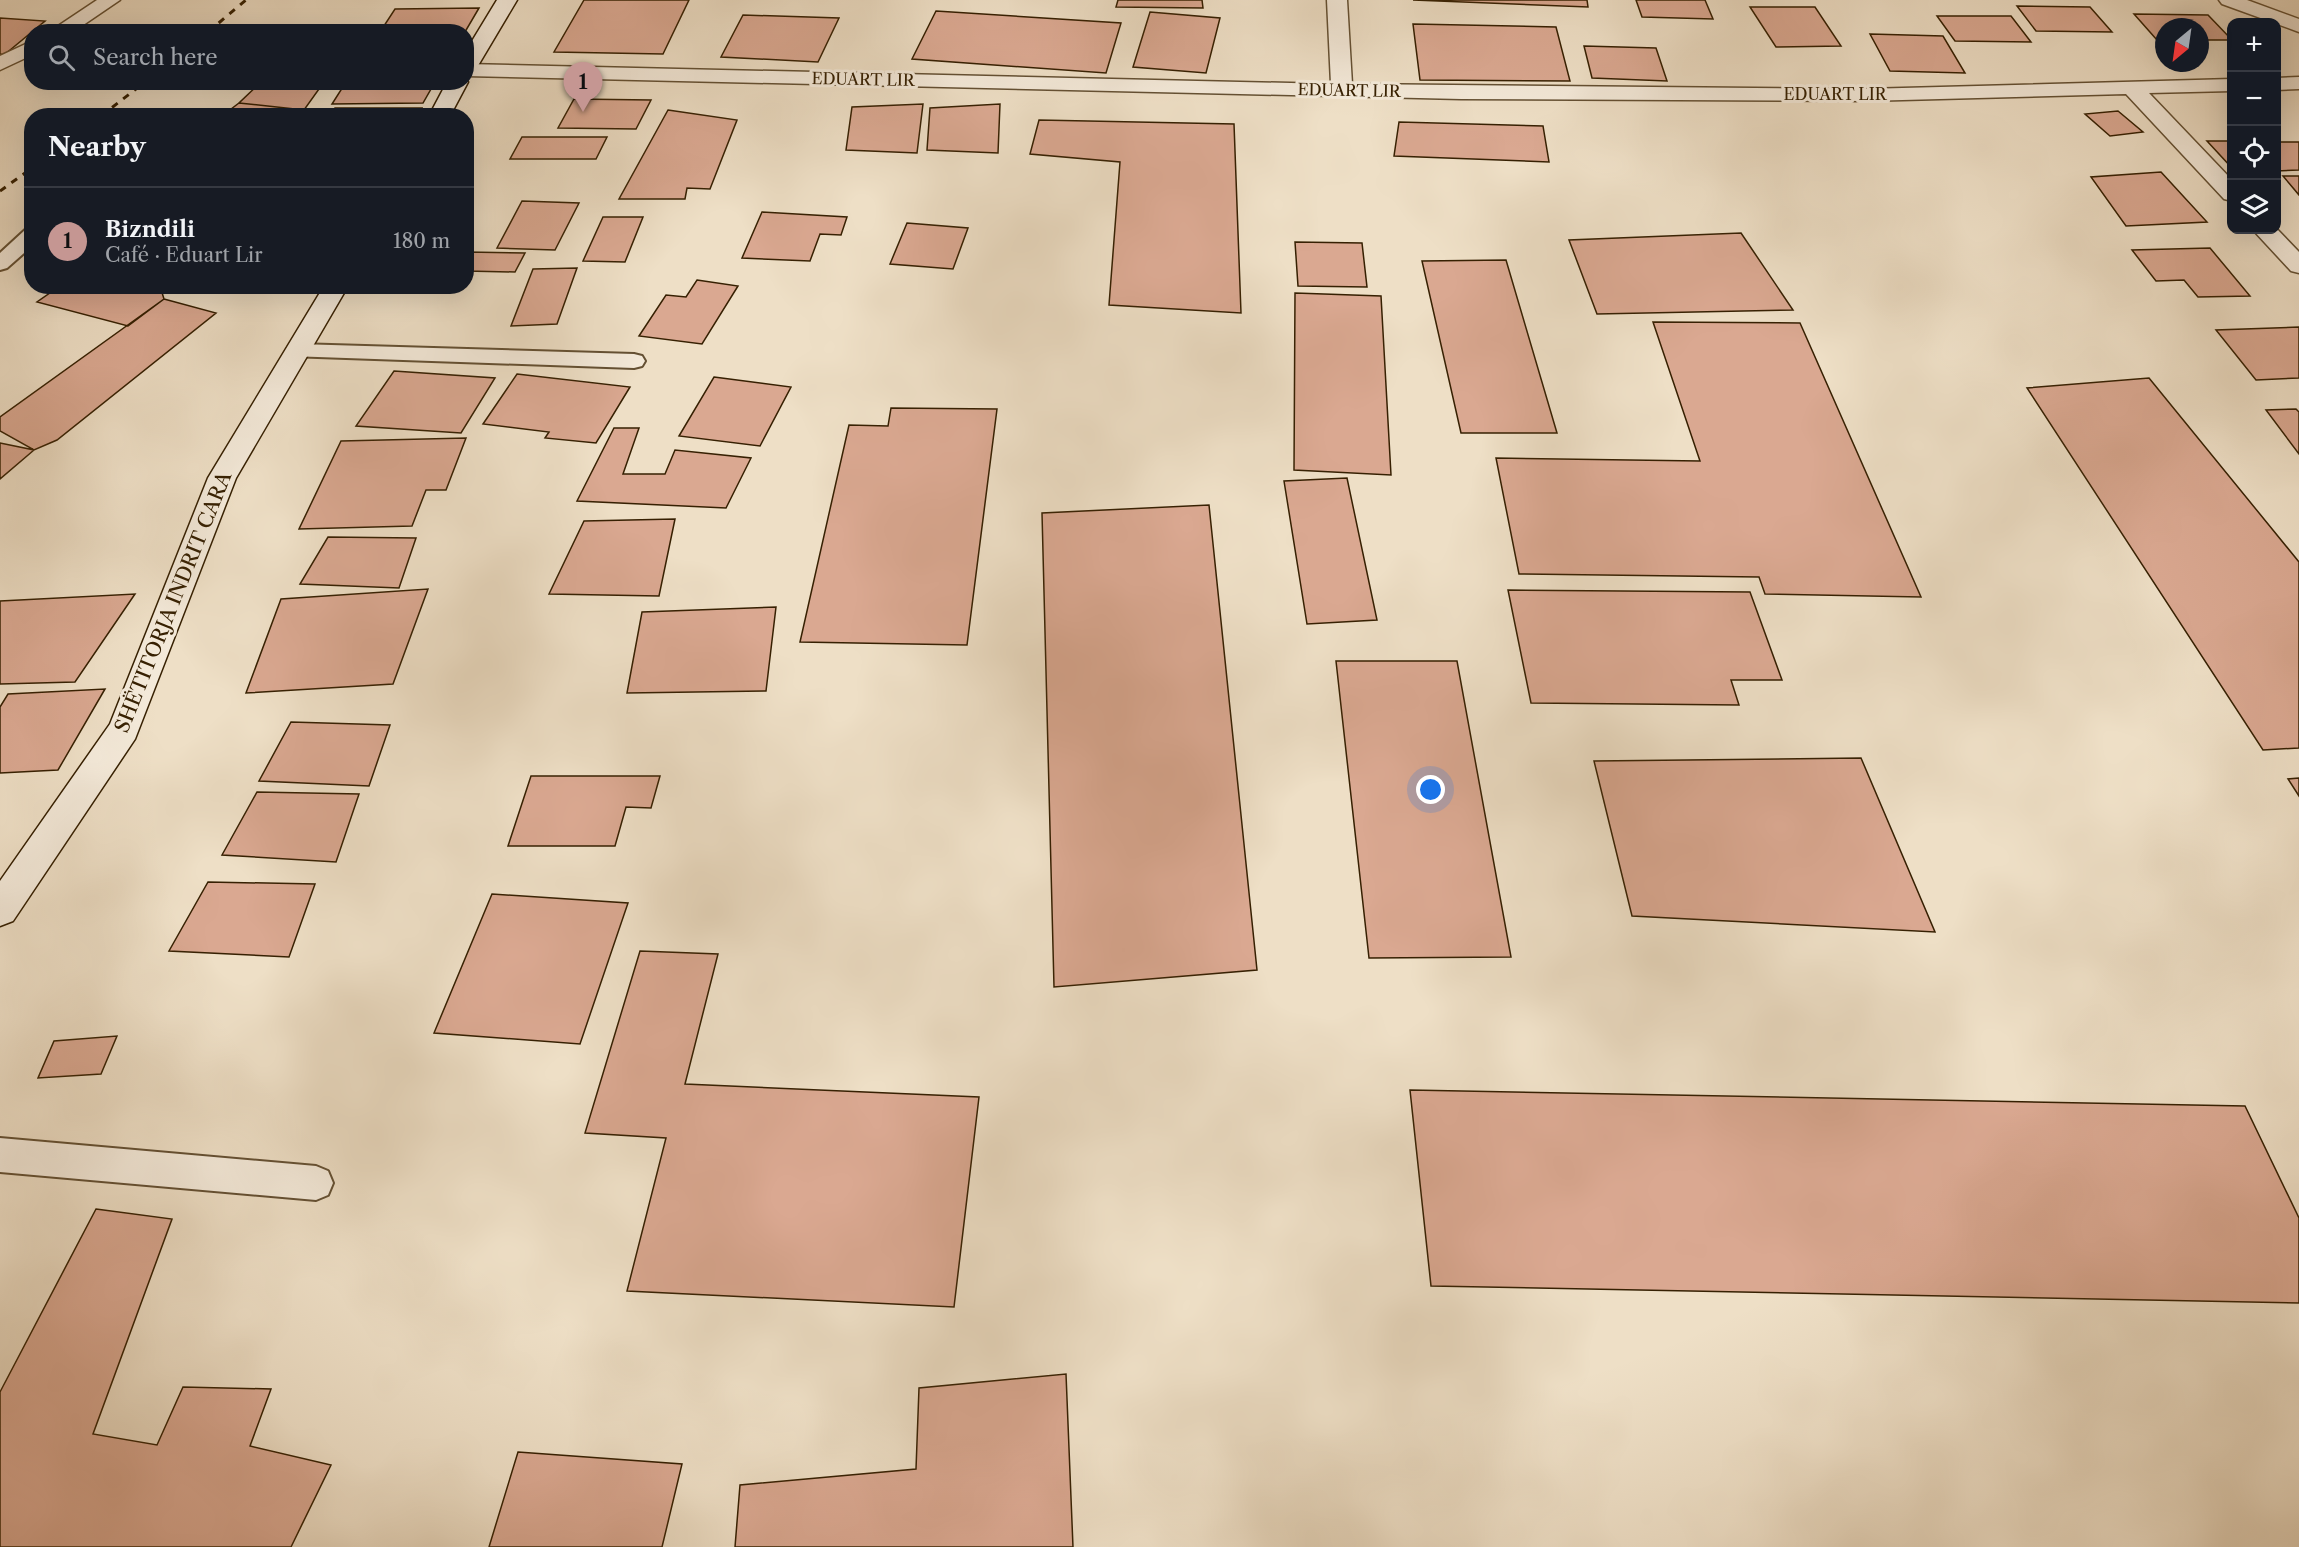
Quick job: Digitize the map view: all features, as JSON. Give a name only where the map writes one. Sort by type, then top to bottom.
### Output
[{"type":"street","points":[[72,24],[110,0]]},
{"type":"street","points":[[474,56],[507,0]]},
{"type":"street","points":[[1337,0],[1342,90]]},
{"type":"street","points":[[2229,0],[2299,26]]},
{"type":"street","points":[[0,64],[24,51]]},
{"type":"street","name":"EDUART LIR","points":[[474,69],[1342,90],[1865,94],[2227,85]]},
{"type":"street","points":[[2281,84],[2299,83]]},
{"type":"street","points":[[2132,88],[2227,189]]},
{"type":"street","points":[[443,108],[454,90]]},
{"type":"street","points":[[2269,234],[2299,266]]},
{"type":"street","name":"SHËTITORJA INDRIT CARA","points":[[0,910],[124,730],[222,478],[331,294]]},
{"type":"lane","points":[[0,264],[24,242]]},
{"type":"lane","points":[[297,351],[634,361]]},
{"type":"lane","points":[[0,1155],[316,1183]]},
{"type":"building","points":[[584,0],[689,0],[663,54],[554,52]]},
{"type":"building","points":[[1118,0],[1202,0],[1203,8],[1116,7]]},
{"type":"building","points":[[1413,0],[1587,0],[1588,7]]},
{"type":"building","points":[[1636,0],[1705,0],[1713,19],[1642,17]]},
{"type":"building","points":[[2017,6],[2090,7],[2112,32],[2036,31]]},
{"type":"building","points":[[1750,7],[1815,7],[1841,46],[1776,47]]},
{"type":"building","points":[[479,8],[470,24],[385,24],[395,9]]},
{"type":"building","points":[[936,11],[1121,23],[1106,73],[912,59]]},
{"type":"building","points":[[1150,12],[1220,18],[1206,73],[1133,67]]},
{"type":"building","points":[[2134,14],[2208,15],[2227,35],[2227,40],[2209,40],[2209,18],[2155,18],[2155,38]]},
{"type":"building","points":[[743,15],[839,18],[818,62],[721,57]]},
{"type":"building","points":[[1937,16],[2011,16],[2031,42],[1955,41]]},
{"type":"building","points":[[0,18],[45,21],[41,24],[24,24],[24,38],[4,55],[0,54]]},
{"type":"building","points":[[1413,24],[1556,27],[1570,81],[1420,80]]},
{"type":"building","points":[[1870,34],[1943,36],[1965,73],[1890,71]]},
{"type":"building","points":[[1584,46],[1656,48],[1667,81],[1592,78]]},
{"type":"building","points":[[253,90],[318,90],[305,108],[239,103]]},
{"type":"building","points":[[341,90],[430,90],[423,103],[332,104]]},
{"type":"building","points":[[574,99],[651,100],[636,129],[558,128]]},
{"type":"building","points":[[239,103],[285,108],[232,108]]},
{"type":"building","points":[[923,104],[917,153],[846,150],[852,107]]},
{"type":"building","points":[[1000,104],[998,153],[927,150],[930,108]]},
{"type":"building","points":[[668,110],[737,120],[710,189],[687,188],[685,199],[619,199]]},
{"type":"building","points":[[2118,111],[2143,132],[2110,136],[2085,114]]},
{"type":"building","points":[[1039,120],[1234,124],[1241,313],[1109,305],[1120,162],[1030,154]]},
{"type":"building","points":[[1399,122],[1543,126],[1549,162],[1394,156]]},
{"type":"building","points":[[522,137],[607,137],[596,159],[510,159]]},
{"type":"building","points":[[2207,141],[2227,141],[2227,163]]},
{"type":"building","points":[[2281,142],[2299,142],[2299,170],[2281,171]]},
{"type":"building","points":[[2161,172],[2207,222],[2126,226],[2091,177]]},
{"type":"building","points":[[2283,176],[2299,176],[2299,195]]},
{"type":"building","points":[[522,201],[579,203],[555,250],[497,248]]},
{"type":"building","points":[[762,212],[847,217],[841,235],[820,234],[810,261],[742,258]]},
{"type":"building","points":[[603,217],[643,217],[625,262],[583,261]]},
{"type":"building","points":[[907,223],[968,228],[953,269],[890,264]]},
{"type":"building","points":[[1741,233],[1793,310],[1597,314],[1569,240]]},
{"type":"building","points":[[1295,242],[1362,243],[1367,287],[1298,286]]},
{"type":"building","points":[[2210,248],[2250,296],[2198,297],[2184,280],[2156,281],[2132,250]]},
{"type":"building","points":[[474,252],[525,253],[515,272],[474,271]]},
{"type":"building","points":[[1506,260],[1557,433],[1461,433],[1422,261]]},
{"type":"building","points":[[577,268],[557,324],[511,326],[533,269]]},
{"type":"building","points":[[697,280],[738,286],[702,344],[639,336],[666,295],[686,297]]},
{"type":"building","points":[[1295,293],[1381,296],[1391,475],[1294,470]]},
{"type":"building","points":[[48,294],[162,294],[164,299],[128,326],[37,302]]},
{"type":"building","points":[[164,299],[216,313],[57,440],[34,450],[0,431],[0,417]]},
{"type":"building","points":[[1653,322],[1800,323],[1921,597],[1765,594],[1759,577],[1519,574],[1496,458],[1700,461]]},
{"type":"building","points":[[2299,327],[2299,378],[2256,380],[2216,330]]},
{"type":"building","points":[[394,371],[495,378],[461,433],[356,426]]},
{"type":"building","points":[[517,374],[630,387],[596,443],[545,438],[549,432],[483,424]]},
{"type":"building","points":[[714,377],[791,387],[760,446],[679,436]]},
{"type":"building","points":[[2149,378],[2299,562],[2299,748],[2263,750],[2027,388]]},
{"type":"building","points":[[891,408],[997,409],[967,645],[800,642],[849,425],[888,426]]},
{"type":"building","points":[[2296,409],[2299,412],[2299,454],[2266,410]]},
{"type":"building","points":[[614,428],[639,428],[623,474],[665,474],[675,450],[751,458],[726,508],[577,501]]},
{"type":"building","points":[[466,438],[446,490],[426,490],[412,526],[299,529],[341,441]]},
{"type":"building","points":[[0,443],[34,450],[0,479]]},
{"type":"building","points":[[1347,478],[1377,620],[1307,624],[1284,481]]},
{"type":"building","points":[[1209,505],[1257,970],[1054,987],[1042,513]]},
{"type":"building","points":[[675,519],[659,596],[549,594],[584,521]]},
{"type":"building","points":[[328,537],[416,538],[399,588],[300,584]]},
{"type":"building","points":[[428,589],[393,684],[246,693],[281,599]]},
{"type":"building","points":[[1508,590],[1750,592],[1782,680],[1731,680],[1739,705],[1531,703]]},
{"type":"building","points":[[135,594],[75,682],[0,684],[0,601]]},
{"type":"building","points":[[776,607],[766,691],[627,693],[642,612]]},
{"type":"building","points":[[1336,661],[1457,661],[1511,957],[1369,958]]},
{"type":"building","points":[[105,689],[58,770],[0,773],[0,707],[8,694]]},
{"type":"building","points":[[291,722],[390,725],[369,786],[259,781]]},
{"type":"building","points":[[1861,758],[1935,932],[1632,916],[1594,761]]},
{"type":"building","points":[[531,776],[660,776],[651,808],[626,807],[615,846],[508,846]]},
{"type":"building","points":[[2299,778],[2299,796],[2288,779]]},
{"type":"building","points":[[257,792],[359,794],[336,862],[222,855]]},
{"type":"building","points":[[208,882],[315,884],[289,957],[169,951]]},
{"type":"building","points":[[492,894],[628,903],[580,1044],[434,1033]]},
{"type":"building","points":[[640,951],[718,954],[685,1084],[979,1097],[954,1307],[627,1291],[666,1138],[585,1133]]},
{"type":"building","points":[[117,1036],[101,1074],[38,1078],[54,1041]]},
{"type":"building","points":[[1410,1090],[2245,1106],[2299,1218],[2299,1303],[1431,1286]]},
{"type":"building","points":[[96,1209],[172,1219],[93,1434],[157,1445],[183,1387],[271,1389],[250,1446],[331,1465],[291,1547],[0,1547],[0,1392]]},
{"type":"building","points":[[1066,1374],[1073,1547],[735,1547],[740,1485],[916,1469],[919,1388]]},
{"type":"building","points":[[518,1452],[682,1464],[662,1547],[489,1547]]},
{"type":"railway","points":[[218,24],[246,0]]},
{"type":"railway","points":[[111,108],[135,90]]},
{"type":"railway","points":[[0,191],[24,174]]},
{"type":"place","name":"Bizndili","points":[[583,112]]}]
